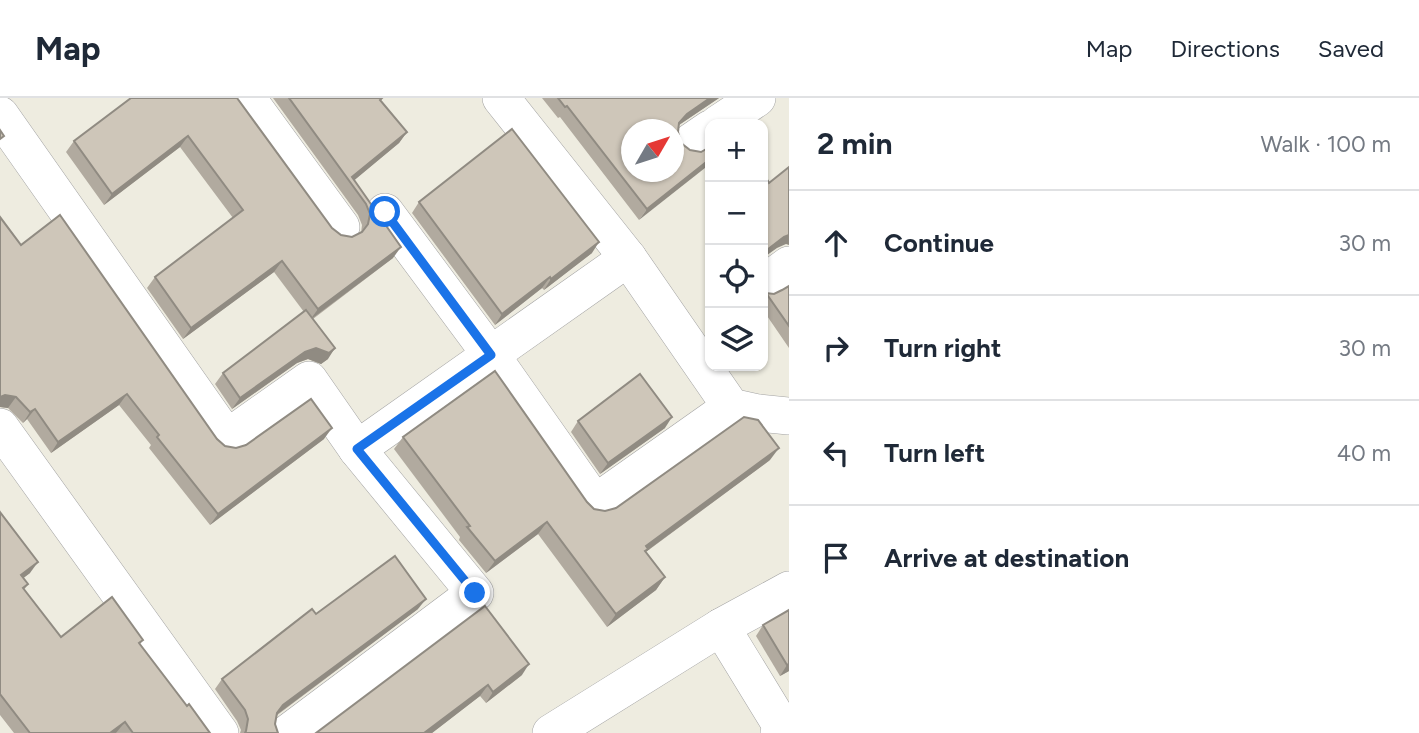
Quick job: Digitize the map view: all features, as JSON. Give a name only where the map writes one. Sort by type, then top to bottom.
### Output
[{"type":"street","points":[[247,98],[341,227]]},
{"type":"street","points":[[501,98],[628,258],[731,407],[789,416]]},
{"type":"street","points":[[726,119],[757,98]]},
{"type":"street","points":[[0,115],[227,438],[309,380],[357,449],[475,593],[288,733]]},
{"type":"street","points":[[385,212],[491,355],[595,503],[731,407]]},
{"type":"street","points":[[357,449],[628,258]]},
{"type":"street","points":[[768,280],[789,265]]},
{"type":"street","points":[[0,427],[220,733]]},
{"type":"street","points":[[551,733],[721,627],[789,590]]},
{"type":"street","points":[[721,627],[784,730],[779,733]]},
{"type":"building","points":[[131,98],[237,98],[332,228],[341,235],[352,237],[362,232],[368,224],[370,214],[366,204],[289,98],[382,98],[380,100],[407,132],[352,177],[401,247],[318,309],[282,261],[191,328],[155,277],[243,210],[188,136],[112,194],[74,141]]},
{"type":"building","points":[[558,98],[710,98],[683,119],[621,119],[621,176]]},
{"type":"building","points":[[512,129],[599,242],[502,314],[419,202]]},
{"type":"building","points":[[684,145],[690,150],[701,152],[705,150],[705,163],[684,180]]},
{"type":"building","points":[[789,167],[789,235],[768,249],[768,181],[769,183]]},
{"type":"building","points":[[626,182],[681,182],[647,209]]},
{"type":"building","points":[[60,215],[217,439],[225,446],[236,448],[246,445],[311,399],[332,428],[218,514],[127,394],[58,442],[35,409],[30,412],[16,397],[0,397],[0,217],[21,245]]},
{"type":"building","points":[[789,286],[789,326],[768,296],[768,293],[774,294]]},
{"type":"building","points":[[306,310],[335,348],[329,353],[316,348],[305,352],[240,398],[223,373]]},
{"type":"building","points":[[495,371],[594,509],[605,511],[616,508],[744,417],[758,420],[779,448],[646,546],[648,549],[645,551],[665,577],[616,614],[547,522],[495,561],[467,527],[470,526],[403,437]]},
{"type":"building","points":[[640,374],[672,417],[608,463],[578,421]]},
{"type":"building","points":[[0,512],[38,562],[21,575],[28,584],[23,588],[61,637],[112,597],[143,640],[139,643],[210,733],[133,733],[125,722],[110,733],[30,733],[0,694]]},
{"type":"building","points":[[395,556],[426,599],[283,705],[277,713],[275,724],[278,733],[245,733],[248,719],[245,710],[222,679],[312,609],[316,614]]},
{"type":"building","points":[[485,606],[529,664],[493,692],[488,685],[424,733],[316,733]]},
{"type":"building","points":[[789,610],[789,664],[787,665],[763,625]]},
{"type":"route","points":[[385,212],[491,355],[357,449],[475,593]]}]
